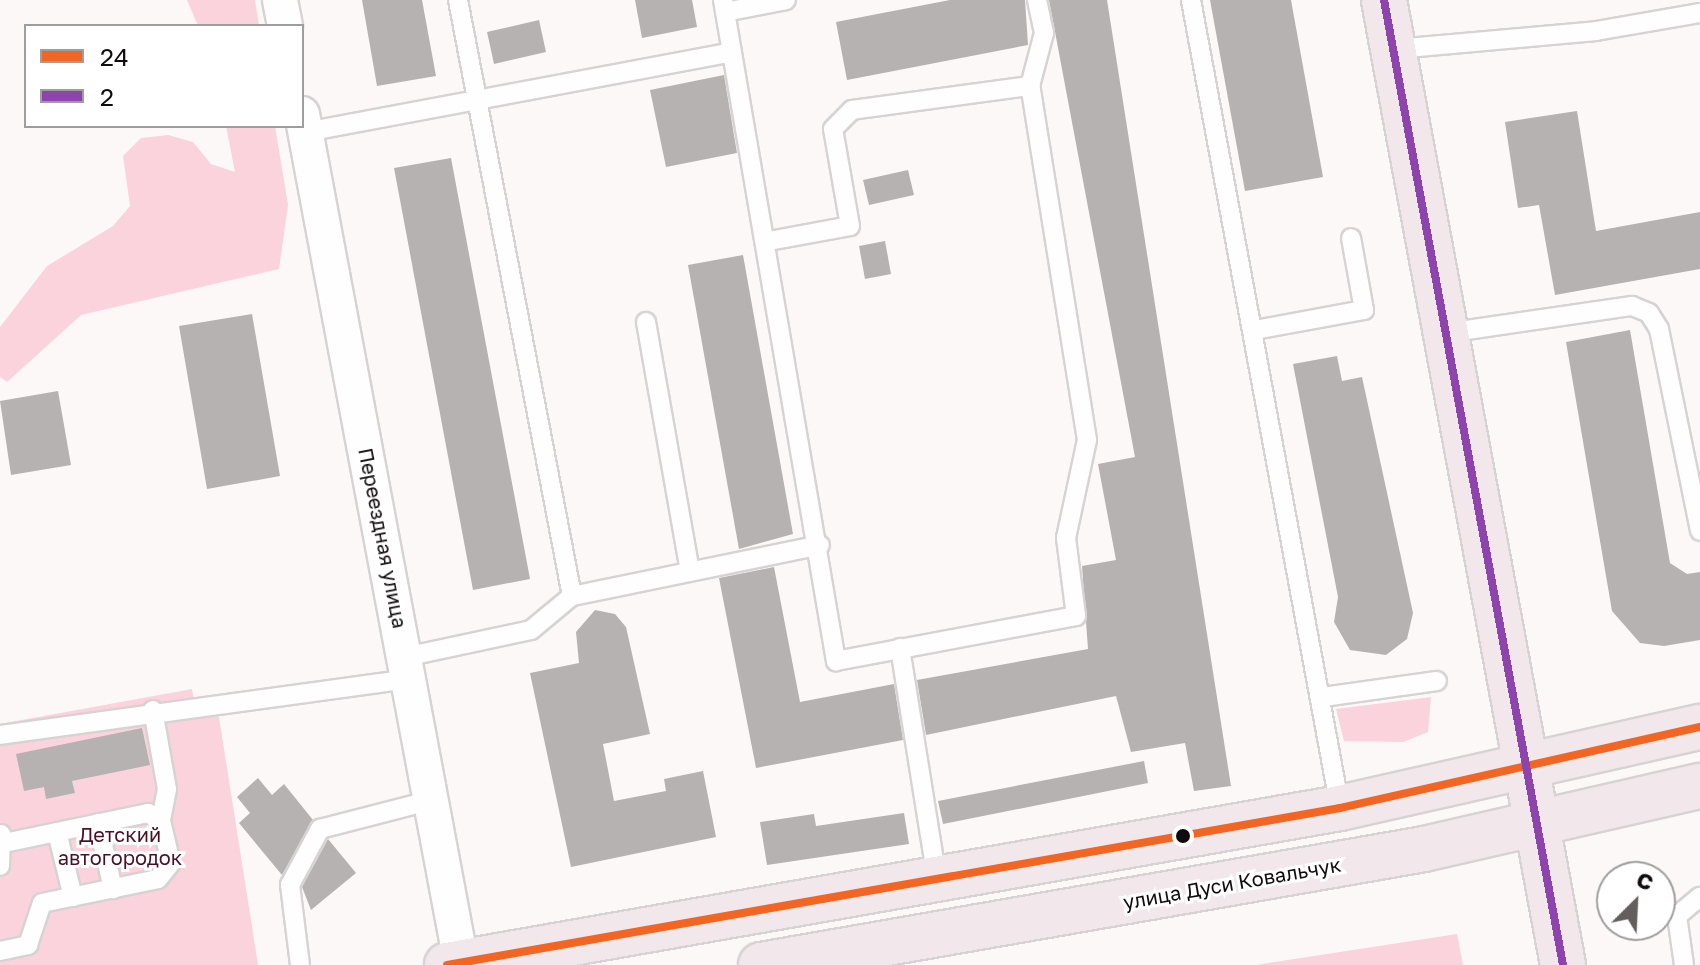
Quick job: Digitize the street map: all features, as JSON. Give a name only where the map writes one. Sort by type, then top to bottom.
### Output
[{"type":"main road","points":[[1384,0],[1396,49],[1522,764],[1563,965]]},
{"type":"main road","points":[[456,964],[1340,808],[1522,764],[1700,727]]},
{"type":"main road","name":"улица Дуси Ковальчук","points":[[761,965],[1424,849],[1700,786]]},
{"type":"street","points":[[280,0],[285,24]]},
{"type":"street","name":"Переездная улица","points":[[304,123],[432,800],[456,964]]},
{"type":"lane","points":[[458,0],[572,596]]},
{"type":"lane","points":[[786,0],[724,6],[769,241],[820,545],[836,661],[1076,616],[1066,538],[1087,440],[1030,86],[1044,33],[1037,0]]},
{"type":"lane","points":[[1191,0],[1323,697],[1340,808]]},
{"type":"lane","points":[[1396,49],[1596,31],[1700,13]]},
{"type":"lane","points":[[304,123],[476,102],[732,52]]},
{"type":"lane","points":[[769,241],[850,226],[833,129],[852,110],[1030,86]]},
{"type":"lane","points":[[1255,330],[1364,310],[1351,238]]},
{"type":"lane","points":[[1446,333],[1632,306],[1649,313],[1659,329],[1700,531]]},
{"type":"lane","points":[[646,322],[690,571]]},
{"type":"lane","points":[[0,735],[407,668],[531,630],[572,596],[820,545]]},
{"type":"lane","points":[[900,648],[937,879]]},
{"type":"lane","points":[[1323,697],[1437,681]]},
{"type":"lane","points":[[0,951],[28,945],[42,903],[158,879],[171,863],[161,821],[167,789],[153,710]]},
{"type":"lane","points":[[300,965],[290,885],[320,829],[432,800]]},
{"type":"lane","points":[[0,866],[2,838],[57,832],[148,813],[161,821]]},
{"type":"lane","points":[[98,823],[113,889]]},
{"type":"lane","points":[[57,832],[73,897]]},
{"type":"lane","points":[[1684,965],[1677,916],[1700,897]]},
{"type":"green space","points":[[187,0],[255,0],[259,24],[197,24]]},
{"type":"green space","points":[[226,128],[275,128],[288,205],[279,269],[81,315],[7,382],[0,377],[0,327],[47,266],[113,226],[130,206],[123,156],[141,138],[168,135],[193,142],[211,164],[235,172]]},
{"type":"green space","name":"Детский автогородок","points":[[192,689],[197,717],[219,717],[258,965],[0,965],[0,724]]},
{"type":"green space","points":[[1431,697],[1428,732],[1403,742],[1344,741],[1336,709]]},
{"type":"green space","points":[[1457,934],[1463,965],[1256,965]]},
{"type":"building","points":[[362,0],[422,0],[436,76],[377,86]]},
{"type":"building","points":[[635,0],[692,0],[697,27],[642,38]]},
{"type":"building","points":[[950,0],[1025,0],[1028,45],[847,80],[836,22]]},
{"type":"building","points":[[1049,0],[1107,0],[1231,786],[1194,791],[1185,743],[1131,752],[1116,696],[926,735],[917,680],[1088,649],[1082,566],[1116,560],[1098,464],[1135,457]]},
{"type":"building","points":[[1210,0],[1291,0],[1323,177],[1245,191]]},
{"type":"building","points":[[539,20],[546,52],[494,64],[487,32]]},
{"type":"building","points":[[724,75],[737,153],[666,167],[650,90]]},
{"type":"building","points":[[1577,111],[1596,231],[1700,212],[1700,269],[1555,295],[1539,205],[1518,208],[1505,122]]},
{"type":"building","points":[[451,158],[530,579],[473,590],[394,168]]},
{"type":"building","points":[[908,170],[914,195],[869,205],[863,180]]},
{"type":"building","points":[[885,241],[891,274],[865,279],[859,246]]},
{"type":"building","points":[[743,255],[793,534],[739,549],[688,265]]},
{"type":"building","points":[[252,314],[280,476],[207,489],[179,326]]},
{"type":"building","points":[[1630,330],[1670,563],[1687,574],[1700,572],[1700,640],[1664,646],[1640,643],[1612,611],[1566,342]]},
{"type":"building","points":[[1337,356],[1342,381],[1362,377],[1413,613],[1407,639],[1386,655],[1350,650],[1334,622],[1338,597],[1293,364]]},
{"type":"building","points":[[58,391],[71,465],[11,475],[0,401]]},
{"type":"building","points":[[774,567],[800,702],[894,684],[903,740],[756,768],[719,578]]},
{"type":"building","points":[[595,610],[615,614],[626,627],[650,734],[603,744],[614,801],[666,791],[664,779],[703,771],[716,837],[571,867],[530,673],[579,663],[576,632]]},
{"type":"building","points":[[142,728],[150,765],[72,781],[75,793],[46,799],[44,787],[24,791],[16,754]]},
{"type":"building","points":[[1144,761],[1148,783],[943,824],[938,801]]},
{"type":"building","points":[[258,778],[272,795],[284,784],[313,820],[282,875],[239,823],[250,813],[237,797]]},
{"type":"building","points":[[904,813],[909,844],[767,865],[760,822],[814,814],[816,826]]},
{"type":"building","points":[[328,839],[356,873],[311,910],[302,887]]},
{"type":"transit line","name":"2","points":[[1384,0],[1563,965]]},
{"type":"transit line","name":"24","points":[[447,965],[1340,808],[1700,727]]}]
